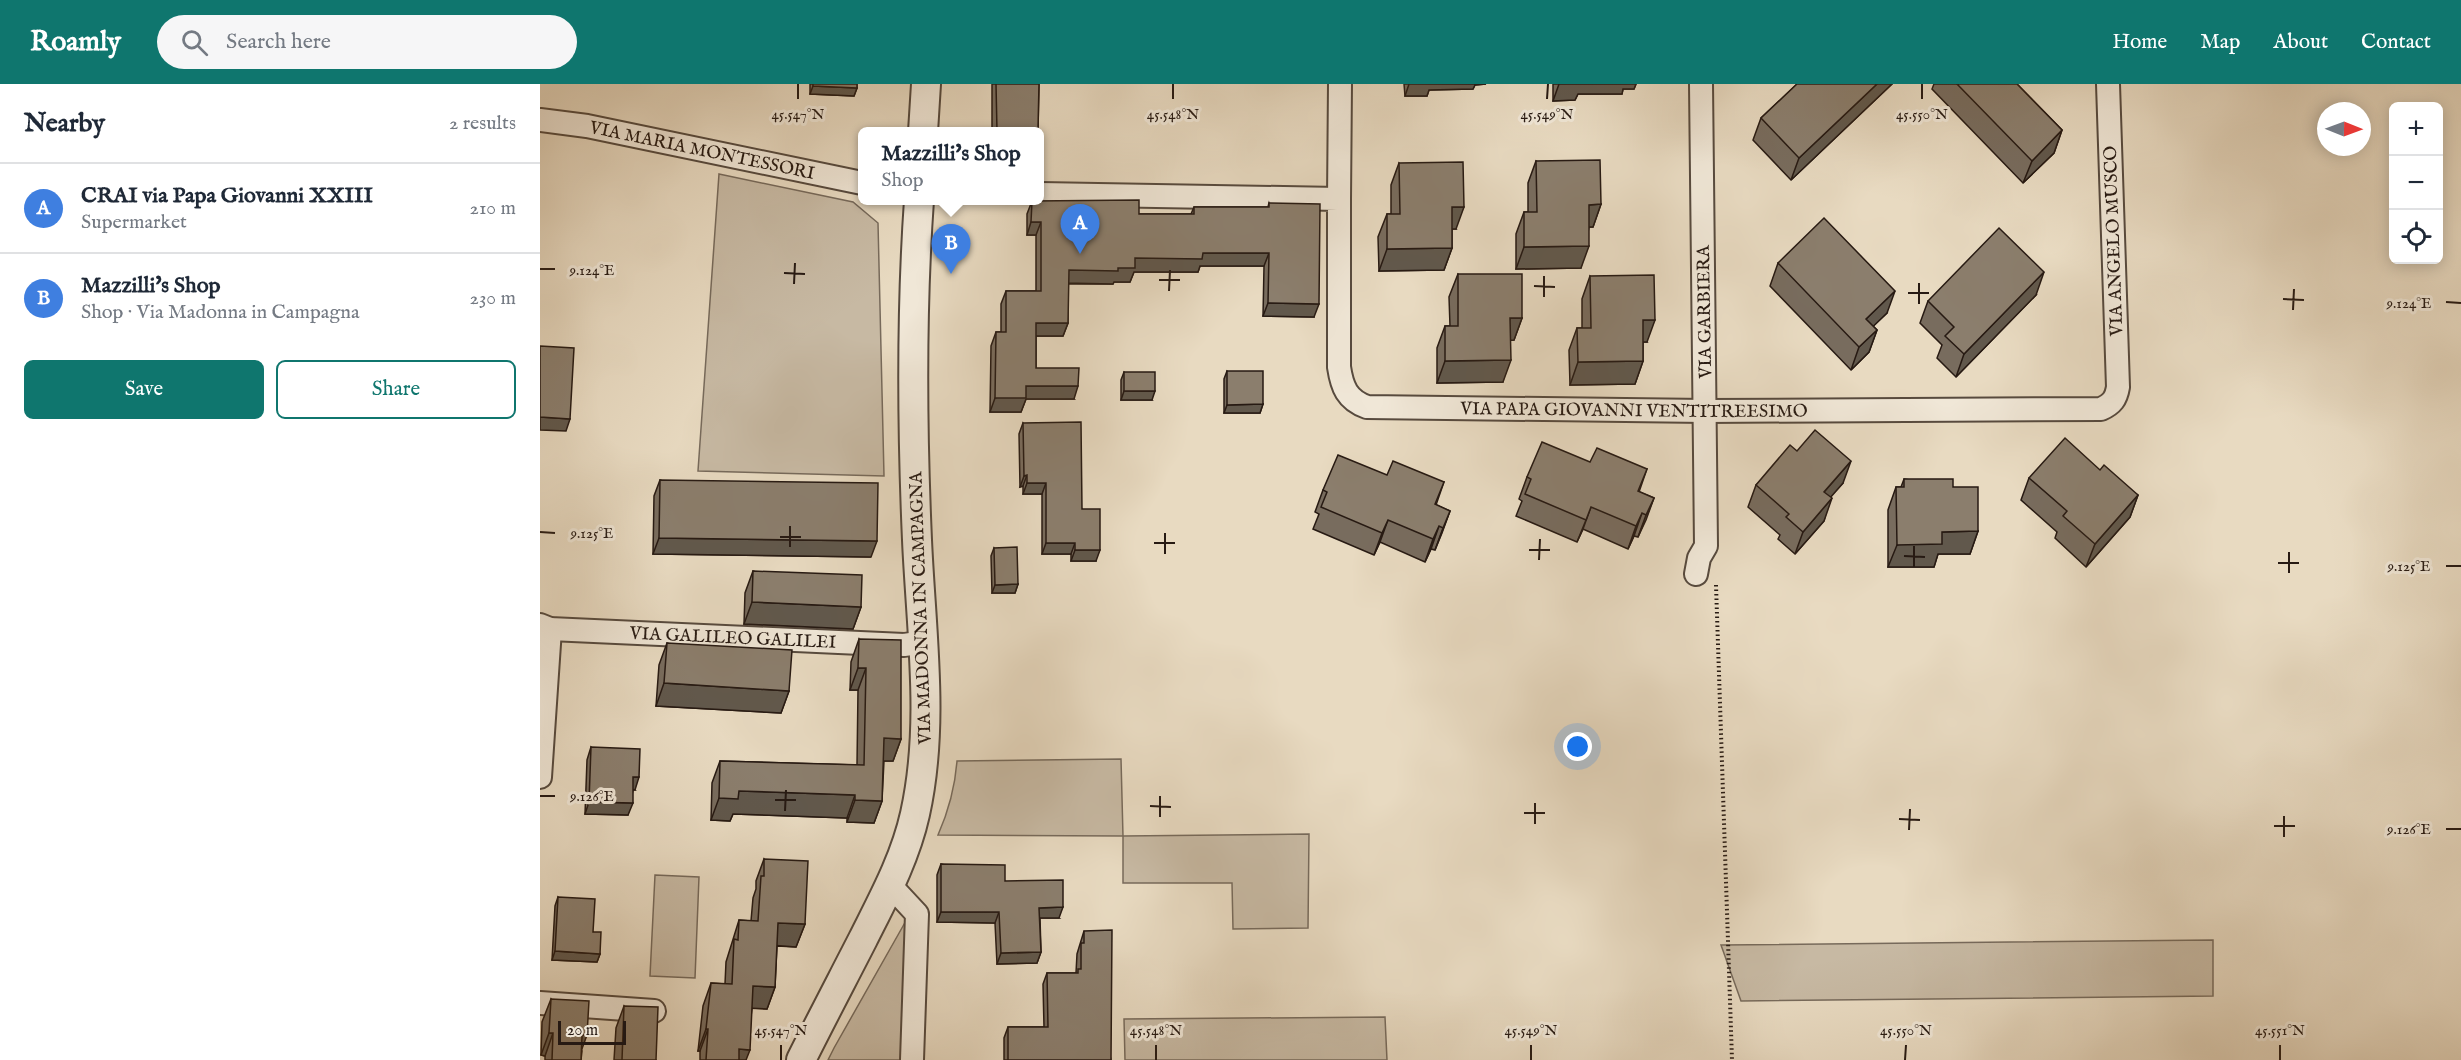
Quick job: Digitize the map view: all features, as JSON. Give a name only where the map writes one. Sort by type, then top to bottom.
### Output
[{"type":"street","points":[[924,127],[926,84]]},
{"type":"street","name":"VIA PAPA GIOVANNI VENTITREESIMO","points":[[1341,84],[1339,367],[1344,388],[1357,404],[1377,407],[1706,411],[2101,409],[2109,406],[2116,397]]},
{"type":"street","name":"VIA GARBIERA","points":[[1696,574],[1699,558],[1706,546],[1701,84]]},
{"type":"street","name":"VIA ANGELO MUSCO","points":[[2108,84],[2118,387],[2116,397]]},
{"type":"street","name":"VIA MARIA MONTESSORI","points":[[540,120],[587,126],[858,182]]},
{"type":"street","points":[[1044,194],[1340,199]]},
{"type":"street","name":"VIA MADONNA IN CAMPAGNA","points":[[801,1060],[890,885],[906,846],[921,782],[926,748],[925,642],[917,542],[912,338],[919,205]]},
{"type":"street","points":[[540,777],[545,627]]},
{"type":"street","name":"VIA GALILEO GALILEI","points":[[545,627],[904,645],[925,642]]},
{"type":"street","points":[[890,885],[917,914],[912,1060]]},
{"type":"street","points":[[540,1003],[656,1011]]},
{"type":"path","points":[[1696,574],[1716,577],[1732,1060]]},
{"type":"shaded area","points":[[719,174],[853,202],[878,223],[884,476],[698,471]]},
{"type":"shaded area","points":[[1121,759],[1123,836],[938,835],[951,799],[957,761]]},
{"type":"shaded area","points":[[1309,834],[1308,928],[1233,929],[1232,883],[1123,883],[1123,836]]},
{"type":"shaded area","points":[[655,875],[699,877],[695,978],[650,976]]},
{"type":"shaded area","points":[[907,919],[901,1060],[828,1060],[834,1048]]},
{"type":"shaded area","points":[[2213,940],[2213,996],[1741,1001],[1721,945]]},
{"type":"shaded area","points":[[1385,1017],[1387,1060],[1125,1060],[1124,1019]]},
{"type":"building","points":[[813,84],[857,84],[857,88],[813,86]]},
{"type":"building","points":[[996,84],[1039,84],[1038,127],[997,127]]},
{"type":"building","points":[[1797,84],[1877,84],[1799,158],[1761,118]]},
{"type":"building","points":[[1957,84],[2017,84],[2062,130],[2032,161]]},
{"type":"building","points":[[1600,160],[1601,204],[1589,205],[1589,246],[1524,247],[1524,212],[1537,212],[1536,161]]},
{"type":"building","points":[[1463,162],[1464,207],[1452,207],[1452,248],[1387,249],[1387,214],[1400,214],[1399,163]]},
{"type":"building","points":[[1139,200],[1139,214],[1194,214],[1194,207],[1269,207],[1269,203],[1320,204],[1319,304],[1268,303],[1269,253],[1203,253],[1202,259],[1135,258],[1135,268],[1118,268],[1118,271],[1069,270],[1068,323],[1036,323],[1036,368],[1079,368],[1078,386],[1026,386],[1026,398],[995,398],[996,332],[1006,332],[1006,291],[1041,291],[1041,222],[1031,222],[1032,205],[1044,205],[1044,201]]},
{"type":"building","points":[[1824,218],[1895,291],[1866,319],[1877,330],[1859,347],[1778,263]]},
{"type":"building","points":[[1999,228],[2044,272],[1964,354],[1945,336],[1954,327],[1928,301]]},
{"type":"building","points":[[1458,274],[1522,274],[1522,318],[1510,318],[1511,360],[1445,361],[1445,326],[1458,326]]},
{"type":"building","points":[[1654,275],[1655,320],[1643,320],[1643,361],[1578,362],[1577,328],[1591,328],[1590,276]]},
{"type":"building","points":[[540,346],[574,348],[570,419],[540,417]]},
{"type":"building","points":[[1227,371],[1263,371],[1263,404],[1227,405]]},
{"type":"building","points":[[1124,372],[1155,372],[1155,391],[1124,391]]},
{"type":"building","points":[[1081,422],[1082,509],[1100,509],[1100,550],[1075,550],[1075,543],[1046,543],[1046,483],[1027,483],[1027,475],[1024,476],[1023,423]]},
{"type":"building","points":[[1815,430],[1851,461],[1824,492],[1832,498],[1803,532],[1786,517],[1789,514],[1756,485],[1790,445],[1797,451]]},
{"type":"building","points":[[2065,438],[2100,470],[2104,465],[2138,495],[2095,544],[2063,516],[2067,511],[2029,478]]},
{"type":"building","points":[[1542,442],[1590,462],[1597,448],[1647,469],[1638,491],[1654,498],[1646,515],[1642,513],[1636,526],[1591,507],[1586,520],[1525,494],[1531,479],[1527,477]]},
{"type":"building","points":[[1338,455],[1387,475],[1393,461],[1444,482],[1435,504],[1450,511],[1443,528],[1439,526],[1433,539],[1388,520],[1382,533],[1321,507],[1327,492],[1323,490]]},
{"type":"building","points":[[1904,479],[1953,479],[1953,487],[1978,487],[1978,531],[1942,532],[1942,544],[1897,545],[1896,487],[1904,487]]},
{"type":"building","points":[[660,480],[878,483],[877,541],[659,538]]},
{"type":"building","points":[[1017,547],[1018,584],[995,585],[994,548]]},
{"type":"building","points":[[753,571],[862,575],[861,607],[752,602]]},
{"type":"building","points":[[859,639],[901,640],[901,739],[884,738],[882,801],[855,800],[855,795],[739,791],[738,799],[719,798],[720,761],[864,765],[866,668],[858,668]]},
{"type":"building","points":[[667,643],[792,650],[789,691],[664,683]]},
{"type":"building","points":[[591,747],[640,749],[639,777],[633,777],[633,803],[589,802]]},
{"type":"building","points":[[764,859],[808,861],[805,924],[778,923],[775,987],[753,986],[750,1050],[739,1049],[739,1060],[706,1060],[708,1029],[706,1029],[711,983],[732,984],[734,939],[738,940],[739,920],[758,921]]},
{"type":"building","points":[[941,864],[1005,865],[1005,881],[1063,880],[1063,907],[1039,908],[1041,952],[1001,953],[999,912],[941,912]]},
{"type":"building","points":[[558,897],[595,899],[593,932],[601,932],[600,954],[555,951]]},
{"type":"building","points":[[1112,930],[1111,1060],[1008,1060],[1008,1027],[1048,1027],[1047,973],[1078,973],[1078,969],[1081,969],[1081,943],[1084,943],[1084,931]]},
{"type":"building","points":[[551,999],[589,1001],[587,1035],[582,1035],[581,1060],[552,1060],[553,1033],[549,1033]]},
{"type":"building","points":[[624,1006],[658,1007],[656,1060],[622,1060]]},
{"type":"place","name":"CRAI via Papa Giovanni XXIII","points":[[1080,254]]},
{"type":"place","name":"Mazzilli's Shop","points":[[951,274]]}]
